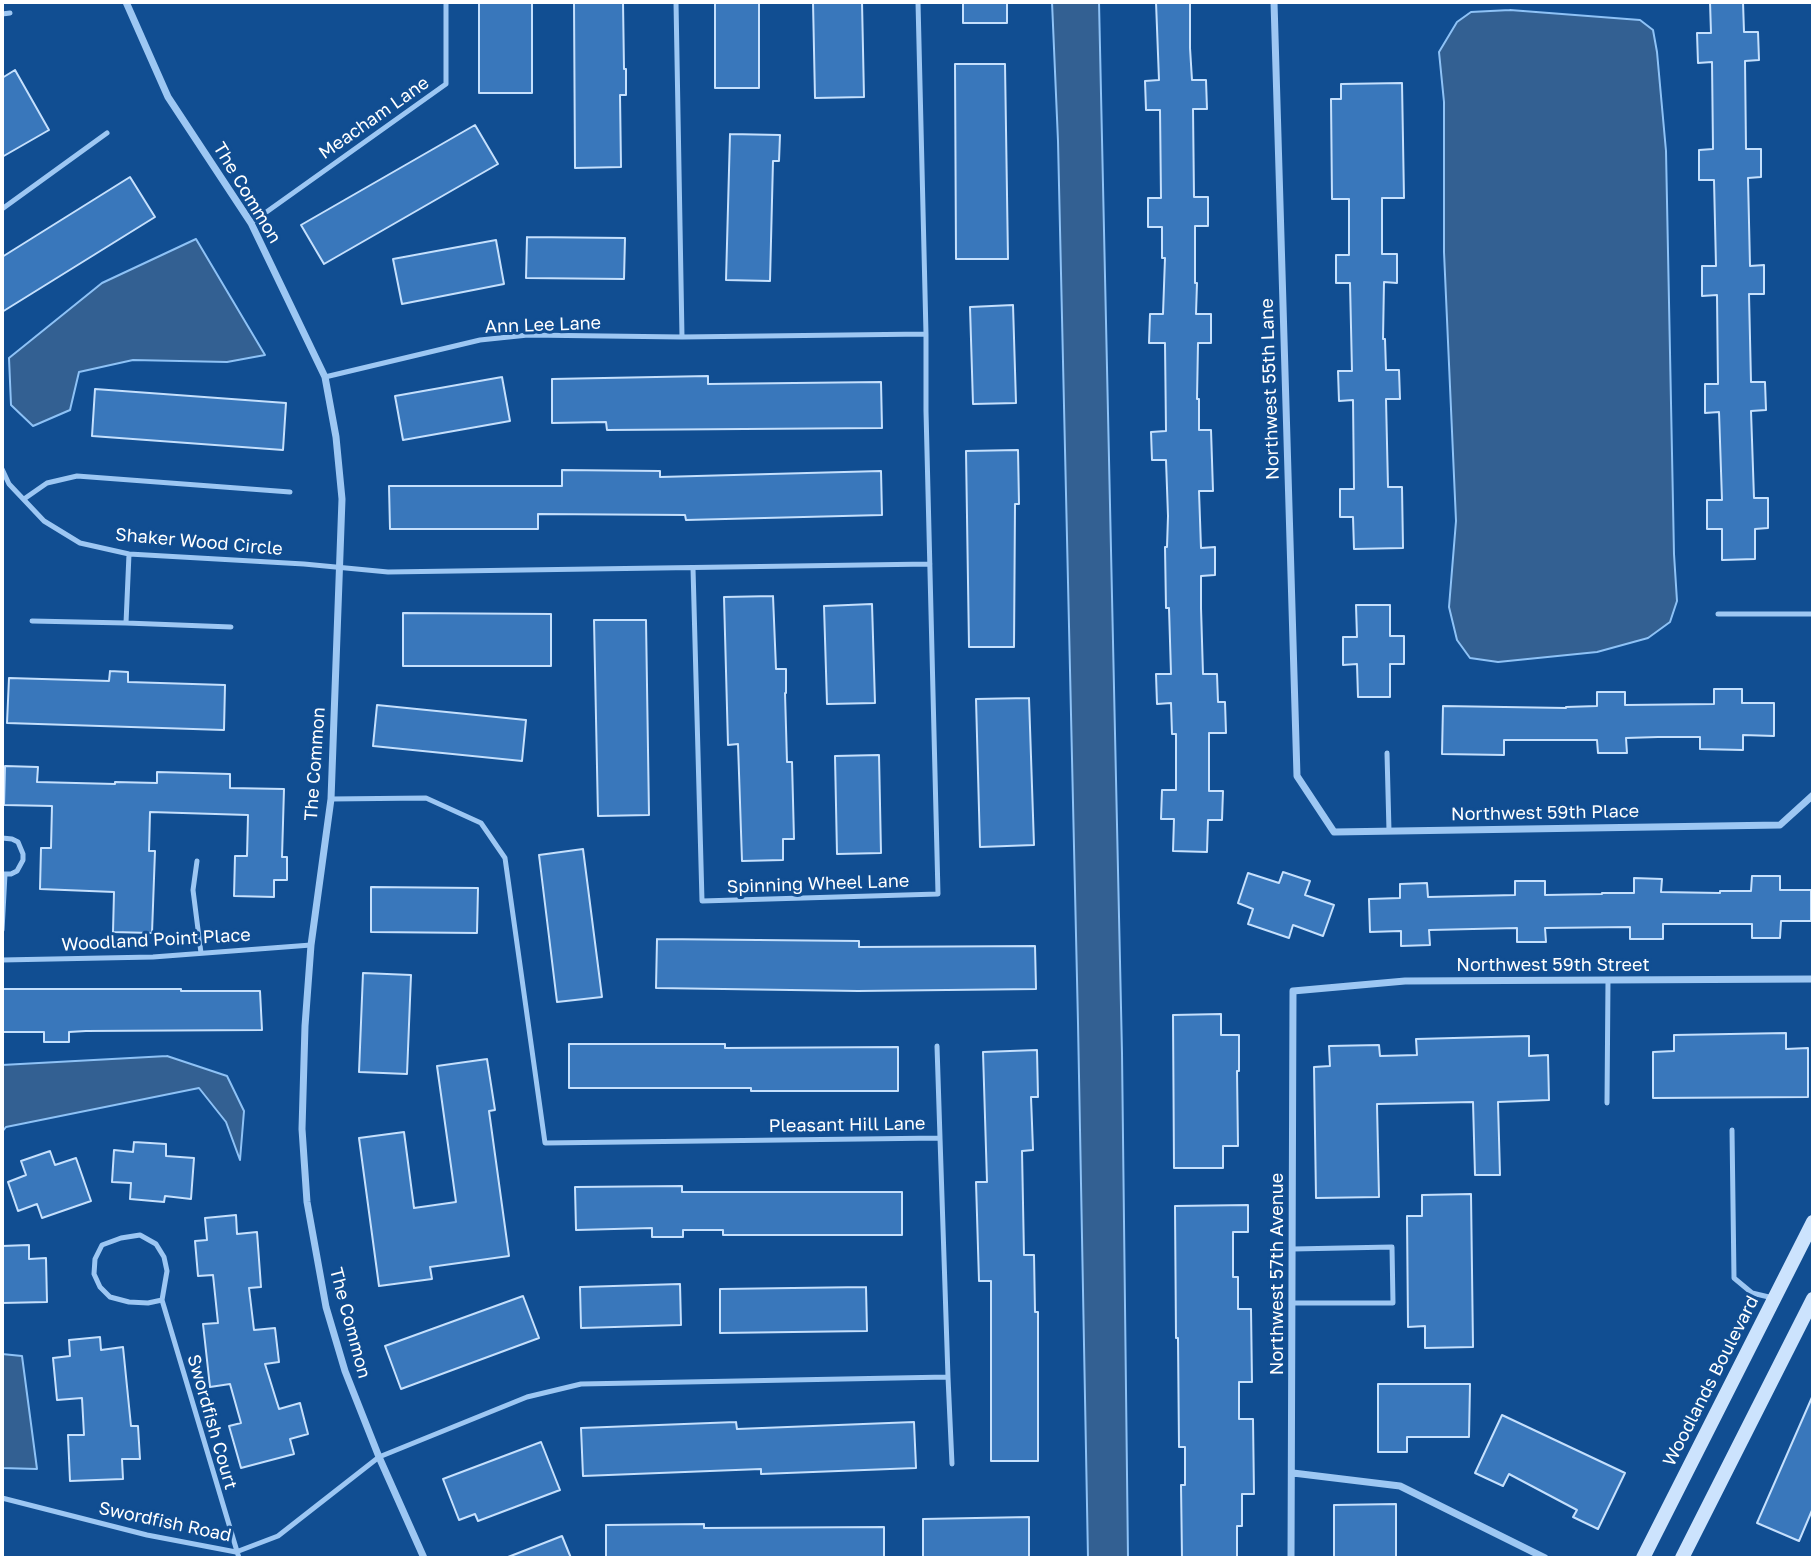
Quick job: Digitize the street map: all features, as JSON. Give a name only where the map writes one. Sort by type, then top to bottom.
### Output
[{"type":"street","name":"The Common","points":[[126,2],[168,97],[251,223],[325,377],[342,499],[341,569],[331,799],[311,945],[305,1026],[302,1129],[307,1202],[326,1307],[345,1371],[379,1457],[424,1558]]},
{"type":"street","name":"Northwest 55th Lane","points":[[1274,2],[1297,776]]},
{"type":"street","name":"Northwest 59th Place","points":[[1297,776],[1334,832],[1780,825],[1813,795]]},
{"type":"street","name":"Northwest 59th Street","points":[[1293,990],[1405,981],[1813,979]]},
{"type":"street","name":"Northwest 57th Avenue","points":[[1291,1558],[1293,990]]},
{"type":"street","name":"Woodlands Boulevard","points":[[1643,1558],[1813,1222]]},
{"type":"street","points":[[1682,1558],[1813,1299]]},
{"type":"street","points":[[1293,1472],[1399,1486],[1545,1558]]},
{"type":"lane","name":"Meacham Lane","points":[[251,223],[446,84],[446,2]]},
{"type":"lane","points":[[676,2],[682,337]]},
{"type":"lane","points":[[918,2],[926,334]]},
{"type":"lane","points":[[2,14],[10,13]]},
{"type":"lane","points":[[2,209],[107,133]]},
{"type":"lane","name":"Ann Lee Lane","points":[[325,377],[480,340],[528,335],[682,337],[926,334]]},
{"type":"lane","name":"Spinning Wheel Lane","points":[[693,569],[702,901],[938,894],[926,334]]},
{"type":"lane","name":"Shaker Wood Circle","points":[[2,469],[9,484],[44,521],[80,542],[129,554],[304,564],[341,569]]},
{"type":"lane","points":[[23,499],[47,483],[77,476],[290,492]]},
{"type":"lane","points":[[127,623],[129,554]]},
{"type":"lane","points":[[341,569],[402,572],[930,564]]},
{"type":"lane","points":[[1718,614],[1813,614]]},
{"type":"lane","points":[[32,621],[231,627]]},
{"type":"lane","points":[[1387,753],[1389,831]]},
{"type":"lane","name":"Pleasant Hill Lane","points":[[331,799],[426,798],[481,823],[505,858],[545,1143],[940,1138],[952,1464]]},
{"type":"lane","points":[[2,838],[18,842],[23,854],[17,871],[3,874],[2,930]]},
{"type":"lane","points":[[197,861],[194,890],[201,953]]},
{"type":"lane","name":"Woodland Point Place","points":[[2,960],[153,957],[311,945]]},
{"type":"lane","points":[[1607,1104],[1608,980]]},
{"type":"lane","points":[[937,1046],[940,1138]]},
{"type":"lane","points":[[1732,1130],[1734,1278],[1752,1293],[1775,1298]]},
{"type":"lane","points":[[140,1235],[156,1244],[164,1257],[167,1271],[162,1300],[148,1303],[110,1297],[100,1287],[94,1275],[95,1259],[102,1245],[140,1235]]},
{"type":"lane","points":[[1293,1249],[1392,1247],[1393,1303],[1293,1303]]},
{"type":"lane","name":"Swordfish Court","points":[[162,1300],[237,1555]]},
{"type":"lane","points":[[379,1457],[527,1397],[581,1384],[948,1377]]},
{"type":"lane","name":"Swordfish Road","points":[[2,1498],[237,1555],[278,1536],[379,1457]]},
{"type":"water","points":[[1052,2],[1099,2],[1122,1053],[1128,1558],[1088,1558],[1058,141]]},
{"type":"water","points":[[1510,10],[1640,20],[1653,30],[1666,151],[1677,601],[1670,622],[1648,638],[1597,652],[1498,662],[1470,658],[1457,640],[1449,607],[1456,521],[1444,252],[1444,102],[1439,52],[1457,22],[1471,12]]},
{"type":"water","points":[[196,239],[265,355],[227,362],[133,360],[79,372],[70,410],[33,426],[11,405],[9,358],[102,283]]},
{"type":"water","points":[[167,1056],[227,1076],[244,1111],[240,1160],[226,1122],[199,1088],[6,1127],[2,1132],[2,1065]]},
{"type":"water","points":[[2,1354],[22,1356],[37,1469],[2,1468]]},
{"type":"building","points":[[479,2],[532,2],[532,93],[479,93]]},
{"type":"building","points":[[574,2],[623,2],[626,95],[620,95],[621,167],[575,168]]},
{"type":"building","points":[[715,2],[759,2],[759,88],[715,88]]},
{"type":"building","points":[[813,2],[862,2],[864,97],[815,98]]},
{"type":"building","points":[[963,2],[1007,2],[1007,23],[963,23]]},
{"type":"building","points":[[1156,2],[1190,2],[1192,80],[1206,80],[1207,109],[1193,109],[1194,197],[1208,197],[1208,226],[1195,226],[1196,314],[1211,314],[1211,343],[1198,343],[1199,430],[1211,430],[1213,491],[1199,491],[1201,548],[1215,547],[1215,575],[1201,576],[1203,674],[1217,674],[1218,702],[1225,702],[1226,733],[1209,733],[1209,791],[1223,791],[1222,820],[1208,820],[1207,852],[1173,851],[1174,819],[1161,819],[1162,790],[1176,790],[1176,734],[1172,734],[1171,703],[1157,704],[1156,674],[1171,674],[1169,608],[1166,608],[1166,460],[1152,460],[1151,432],[1166,431],[1165,343],[1149,343],[1150,314],[1163,314],[1165,258],[1162,258],[1162,227],[1148,227],[1148,198],[1161,198],[1160,110],[1146,110],[1145,81],[1159,80]]},
{"type":"building","points":[[1710,2],[1743,2],[1744,32],[1758,32],[1759,60],[1745,61],[1746,149],[1761,149],[1761,177],[1748,178],[1750,266],[1764,265],[1764,294],[1749,294],[1751,382],[1765,382],[1766,410],[1751,411],[1754,498],[1768,498],[1768,528],[1755,529],[1755,559],[1722,560],[1722,529],[1707,529],[1707,500],[1722,500],[1719,412],[1705,413],[1705,384],[1718,384],[1717,295],[1702,296],[1702,266],[1716,266],[1714,180],[1699,180],[1699,150],[1713,149],[1712,62],[1698,63],[1697,33],[1711,33]]},
{"type":"building","points":[[955,64],[1005,64],[1008,259],[956,259]]},
{"type":"building","points":[[15,70],[49,130],[2,157],[2,78]]},
{"type":"building","points":[[1402,83],[1404,198],[1382,198],[1382,254],[1397,254],[1397,283],[1384,282],[1383,339],[1386,370],[1399,370],[1400,399],[1386,399],[1388,487],[1402,487],[1403,548],[1354,549],[1353,517],[1340,517],[1340,489],[1354,489],[1353,400],[1339,401],[1338,371],[1352,371],[1350,283],[1336,283],[1336,255],[1349,255],[1349,199],[1332,199],[1331,99],[1341,99],[1341,84]]},
{"type":"building","points":[[475,125],[498,164],[324,264],[301,225]]},
{"type":"building","points":[[730,134],[780,135],[779,161],[773,161],[770,281],[726,280]]},
{"type":"building","points":[[130,177],[155,217],[2,312],[2,257]]},
{"type":"building","points":[[527,237],[625,238],[624,279],[526,278]]},
{"type":"building","points":[[496,240],[504,284],[402,304],[393,259]]},
{"type":"building","points":[[1013,305],[1016,403],[973,404],[970,307]]},
{"type":"building","points":[[708,376],[708,384],[881,382],[882,428],[607,430],[606,422],[552,423],[552,379]]},
{"type":"building","points":[[502,377],[510,421],[403,440],[395,396]]},
{"type":"building","points":[[95,389],[286,403],[283,450],[92,436]]},
{"type":"building","points":[[1018,450],[1014,647],[969,647],[966,451]]},
{"type":"building","points":[[562,470],[660,471],[660,477],[881,471],[882,515],[686,520],[685,515],[538,514],[538,529],[390,529],[389,486],[562,486]]},
{"type":"building","points":[[773,596],[776,669],[786,669],[787,762],[792,762],[794,839],[783,839],[783,860],[742,861],[738,744],[728,745],[724,597]]},
{"type":"building","points":[[872,604],[875,703],[827,704],[824,606]]},
{"type":"building","points":[[1356,605],[1390,605],[1390,636],[1404,636],[1404,664],[1390,664],[1390,697],[1358,697],[1357,664],[1343,665],[1343,637],[1357,637]]},
{"type":"building","points":[[403,613],[551,614],[551,666],[403,666]]},
{"type":"building","points":[[594,620],[646,620],[649,815],[598,816]]},
{"type":"building","points":[[110,671],[128,672],[128,682],[225,685],[224,730],[7,723],[9,678],[109,681]]},
{"type":"building","points":[[1714,689],[1742,689],[1742,703],[1774,703],[1774,736],[1743,735],[1743,750],[1700,749],[1700,737],[1658,737],[1626,738],[1627,753],[1598,753],[1597,740],[1504,740],[1504,755],[1442,754],[1443,706],[1597,706],[1597,692],[1625,692],[1625,705],[1714,704]]},
{"type":"building","points":[[1029,698],[1034,845],[980,847],[976,699]]},
{"type":"building","points":[[377,705],[526,720],[522,761],[373,746]]},
{"type":"building","points":[[879,755],[881,853],[837,854],[835,756]]},
{"type":"building","points":[[5,766],[38,767],[37,782],[157,783],[157,772],[230,774],[230,788],[284,789],[282,857],[287,857],[287,880],[274,880],[274,897],[234,896],[235,856],[247,856],[248,815],[150,812],[149,851],[155,851],[152,933],[113,932],[114,892],[40,889],[41,848],[51,848],[52,806],[4,805]]},
{"type":"building","points":[[583,849],[602,997],[557,1002],[539,855]]},
{"type":"building","points":[[1283,872],[1310,881],[1305,895],[1334,905],[1323,936],[1293,925],[1289,938],[1248,924],[1253,909],[1238,903],[1248,873],[1279,883]]},
{"type":"building","points":[[1752,876],[1780,876],[1780,890],[1811,890],[1811,921],[1781,921],[1780,938],[1752,938],[1752,924],[1663,924],[1663,939],[1630,939],[1630,927],[1545,928],[1546,942],[1517,942],[1517,928],[1429,930],[1430,945],[1401,946],[1401,931],[1370,932],[1369,899],[1400,898],[1400,884],[1427,883],[1428,897],[1515,895],[1515,881],[1545,881],[1545,895],[1602,894],[1634,893],[1634,878],[1662,879],[1661,892],[1720,893],[1751,891]]},
{"type":"building","points":[[371,887],[478,888],[477,933],[371,932]]},
{"type":"building","points":[[657,939],[859,941],[859,947],[1035,946],[1036,989],[858,991],[656,988]]},
{"type":"building","points":[[363,973],[411,975],[407,1074],[359,1072]]},
{"type":"building","points":[[2,989],[260,991],[262,1030],[86,1031],[69,1032],[69,1042],[44,1042],[44,1032],[2,1032]]},
{"type":"building","points":[[1221,1014],[1221,1035],[1239,1035],[1238,1146],[1223,1146],[1223,1168],[1174,1168],[1173,1015]]},
{"type":"building","points":[[1786,1033],[1786,1049],[1808,1048],[1808,1097],[1653,1098],[1653,1052],[1674,1051],[1674,1035]]},
{"type":"building","points":[[1529,1036],[1529,1056],[1548,1055],[1549,1100],[1498,1102],[1500,1175],[1475,1175],[1473,1102],[1377,1104],[1379,1197],[1316,1198],[1314,1067],[1330,1066],[1329,1046],[1379,1045],[1380,1056],[1417,1055],[1416,1039]]},
{"type":"building","points":[[569,1044],[725,1044],[725,1048],[898,1047],[898,1091],[569,1088]]},
{"type":"building","points":[[1037,1050],[1038,1097],[1031,1097],[1033,1150],[1022,1151],[1024,1255],[1034,1255],[1035,1312],[1038,1312],[1038,1461],[991,1461],[991,1281],[979,1281],[976,1182],[987,1182],[983,1052]]},
{"type":"building","points":[[487,1059],[495,1110],[489,1111],[509,1256],[430,1267],[432,1279],[379,1286],[359,1138],[404,1132],[414,1208],[456,1202],[437,1066]]},
{"type":"building","points":[[134,1142],[166,1144],[166,1156],[194,1158],[191,1199],[165,1196],[164,1202],[130,1199],[131,1183],[112,1182],[114,1150],[133,1152]]},
{"type":"building","points":[[50,1151],[55,1165],[76,1158],[91,1201],[42,1218],[37,1204],[18,1211],[8,1182],[26,1175],[21,1161]]},
{"type":"building","points":[[682,1186],[682,1192],[902,1192],[902,1235],[723,1235],[723,1230],[683,1230],[683,1237],[652,1237],[652,1228],[576,1230],[575,1187]]},
{"type":"building","points":[[1471,1194],[1473,1347],[1425,1348],[1425,1326],[1408,1327],[1407,1216],[1422,1216],[1422,1195]]},
{"type":"building","points":[[1248,1205],[1248,1232],[1233,1232],[1233,1277],[1238,1277],[1238,1309],[1251,1309],[1252,1382],[1239,1382],[1239,1419],[1253,1419],[1254,1494],[1242,1494],[1242,1526],[1237,1526],[1237,1558],[1182,1558],[1181,1485],[1185,1485],[1185,1447],[1179,1447],[1175,1206]]},
{"type":"building","points":[[236,1215],[237,1234],[257,1232],[261,1287],[249,1288],[254,1330],[275,1328],[279,1362],[265,1364],[279,1409],[300,1403],[308,1434],[290,1439],[294,1454],[241,1468],[229,1426],[241,1423],[230,1384],[210,1387],[203,1324],[218,1323],[213,1275],[198,1276],[195,1241],[207,1240],[205,1218]]},
{"type":"building","points":[[29,1245],[29,1259],[46,1258],[47,1302],[2,1303],[2,1246]]},
{"type":"building","points":[[680,1284],[681,1325],[581,1328],[580,1287]]},
{"type":"building","points":[[866,1287],[867,1331],[720,1333],[720,1289]]},
{"type":"building","points":[[523,1296],[539,1338],[401,1389],[385,1346]]},
{"type":"building","points":[[100,1337],[101,1350],[123,1347],[131,1426],[138,1426],[140,1459],[122,1459],[123,1479],[70,1481],[68,1435],[84,1435],[82,1398],[57,1400],[53,1358],[70,1356],[69,1340]]},
{"type":"building","points":[[1378,1384],[1470,1384],[1469,1437],[1407,1437],[1407,1452],[1378,1452]]},
{"type":"building","points":[[1813,1395],[1813,1508],[1799,1541],[1757,1523]]},
{"type":"building","points":[[1502,1415],[1625,1473],[1598,1529],[1573,1517],[1577,1510],[1509,1474],[1503,1486],[1475,1473]]},
{"type":"building","points":[[736,1422],[737,1429],[914,1422],[916,1468],[761,1474],[761,1469],[583,1476],[581,1428]]},
{"type":"building","points":[[541,1442],[560,1490],[478,1521],[475,1514],[459,1520],[443,1479]]},
{"type":"building","points":[[1396,1504],[1396,1558],[1334,1558],[1334,1505]]},
{"type":"building","points":[[1029,1517],[1029,1558],[923,1558],[923,1519]]},
{"type":"building","points":[[704,1524],[704,1528],[884,1527],[884,1558],[606,1558],[606,1525]]},
{"type":"building","points":[[562,1536],[571,1558],[508,1558],[508,1557]]}]
